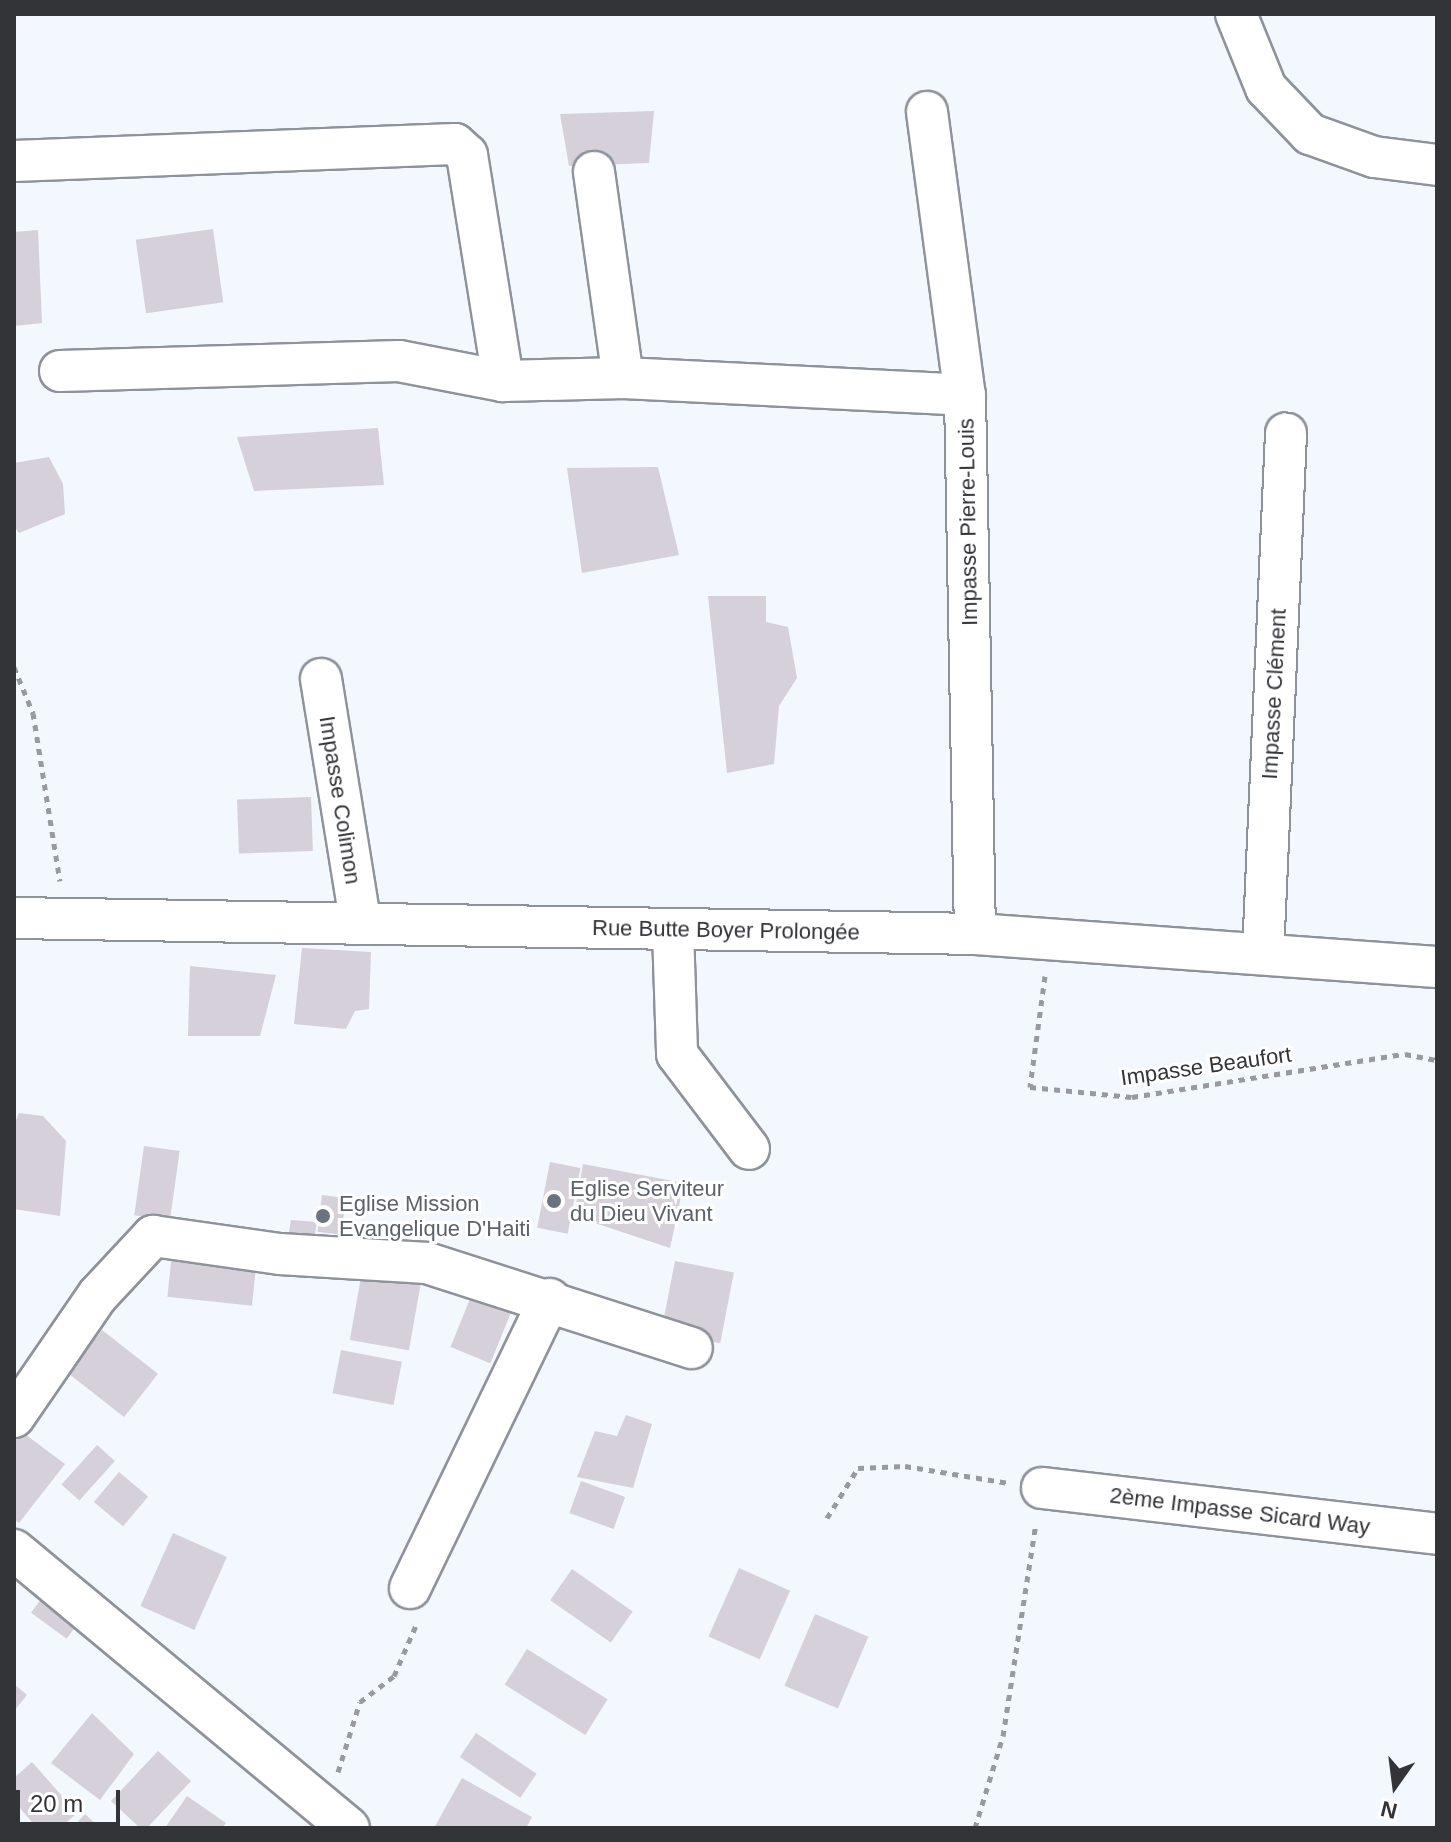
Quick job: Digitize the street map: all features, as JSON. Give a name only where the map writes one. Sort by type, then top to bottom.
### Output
[{"type":"street","points":[[1236,14],[1266,88],[1310,134],[1374,157],[1437,165]]},
{"type":"street","name":"Impasse Pierre-Louis","points":[[927,112],[939,233],[965,395],[975,934]]},
{"type":"street","points":[[14,161],[455,144],[467,155],[503,381]]},
{"type":"street","points":[[594,172],[623,378]]},
{"type":"street","points":[[60,371],[399,361],[503,381],[623,378],[965,395]]},
{"type":"street","name":"Impasse Clément","points":[[1263,954],[1286,434]]},
{"type":"street","name":"Impasse Colimon","points":[[321,679],[360,921]]},
{"type":"street","name":"Rue Butte Boyer Prolongée","points":[[14,918],[360,921],[673,931],[975,934],[1437,967]]},
{"type":"street","points":[[673,931],[677,1054],[749,1149]]},
{"type":"street","points":[[14,1417],[98,1295],[153,1236],[280,1254],[427,1263],[550,1299],[692,1348]]},
{"type":"street","points":[[410,1588],[550,1299]]},
{"type":"street","name":"2ème Impasse Sicard Way","points":[[1042,1488],[1437,1534]]},
{"type":"street","points":[[14,1550],[338,1819]]},
{"type":"path","points":[[14,667],[33,713],[66,918]]},
{"type":"path","name":"Impasse Beaufort","points":[[1050,940],[1030,1087],[1132,1097],[1405,1054],[1437,1060]]},
{"type":"path","points":[[827,1518],[858,1468],[905,1466],[1042,1488],[1003,1736],[975,1828]]},
{"type":"path","points":[[338,1819],[360,1702],[394,1676],[418,1620],[410,1588]]},
{"type":"building","points":[[654,111],[649,163],[569,166],[560,114]]},
{"type":"building","points":[[213,229],[223,302],[146,313],[136,240]]},
{"type":"building","points":[[38,230],[42,323],[14,326],[14,232]]},
{"type":"building","points":[[378,428],[384,485],[254,491],[237,437]]},
{"type":"building","points":[[49,457],[63,484],[65,514],[19,533],[14,526],[14,463]]},
{"type":"building","points":[[658,467],[679,555],[582,573],[567,468]]},
{"type":"building","points":[[708,596],[766,596],[766,622],[788,627],[797,678],[779,706],[774,764],[727,773]]},
{"type":"building","points":[[311,797],[313,851],[239,854],[237,800]]},
{"type":"building","points":[[302,948],[371,952],[369,1009],[355,1011],[346,1029],[294,1024]]},
{"type":"building","points":[[190,966],[276,975],[260,1036],[188,1036]]},
{"type":"building","points":[[19,1113],[43,1116],[66,1141],[60,1216],[14,1209],[14,1126]]},
{"type":"building","points":[[144,1146],[180,1151],[170,1220],[134,1215]]},
{"type":"building","points":[[550,1162],[580,1168],[568,1234],[537,1228]]},
{"type":"building","points":[[583,1164],[684,1183],[670,1248],[574,1216]]},
{"type":"building","points":[[322,1195],[346,1198],[341,1235],[317,1232]]},
{"type":"building","points":[[291,1220],[317,1222],[313,1247],[287,1245]]},
{"type":"building","points":[[172,1253],[257,1262],[252,1306],[167,1297]]},
{"type":"building","points":[[675,1261],[734,1272],[720,1343],[661,1332]]},
{"type":"building","points":[[362,1271],[421,1281],[409,1350],[350,1340]]},
{"type":"building","points":[[476,1284],[516,1300],[490,1363],[451,1347]]},
{"type":"building","points":[[102,1330],[158,1374],[124,1417],[68,1373]]},
{"type":"building","points":[[341,1350],[402,1362],[393,1405],[333,1393]]},
{"type":"building","points":[[626,1415],[652,1424],[633,1488],[577,1477],[595,1431],[617,1436]]},
{"type":"building","points":[[22,1432],[65,1464],[19,1523],[14,1519],[14,1442]]},
{"type":"building","points":[[97,1445],[115,1461],[79,1500],[62,1484]]},
{"type":"building","points":[[119,1472],[148,1496],[123,1526],[94,1502]]},
{"type":"building","points":[[581,1481],[625,1497],[614,1529],[569,1513]]},
{"type":"building","points":[[173,1533],[227,1557],[194,1630],[140,1606]]},
{"type":"building","points":[[739,1568],[790,1591],[760,1659],[708,1637]]},
{"type":"building","points":[[572,1569],[633,1611],[611,1643],[550,1600]]},
{"type":"building","points":[[44,1595],[80,1621],[67,1639],[31,1613]]},
{"type":"building","points":[[815,1614],[868,1637],[838,1708],[785,1686]]},
{"type":"building","points":[[527,1649],[608,1699],[585,1735],[505,1685]]},
{"type":"building","points":[[14,1684],[27,1695],[14,1711]]},
{"type":"building","points":[[92,1713],[134,1754],[100,1800],[51,1763]]},
{"type":"building","points":[[476,1733],[537,1774],[520,1798],[460,1757]]},
{"type":"building","points":[[158,1751],[191,1781],[147,1828],[140,1828],[111,1801]]},
{"type":"building","points":[[32,1762],[77,1813],[60,1828],[37,1828],[14,1801],[14,1778]]},
{"type":"building","points":[[462,1778],[532,1817],[526,1828],[434,1828]]},
{"type":"building","points":[[187,1796],[226,1823],[222,1828],[165,1828]]},
{"type":"building","points":[[85,1814],[100,1828],[72,1828]]},
{"type":"place","name":"Eglise Serviteur du Dieu Vivant","points":[[554,1201]]},
{"type":"place","name":"Eglise Mission Evangelique D'Haiti","points":[[323,1216]]}]
